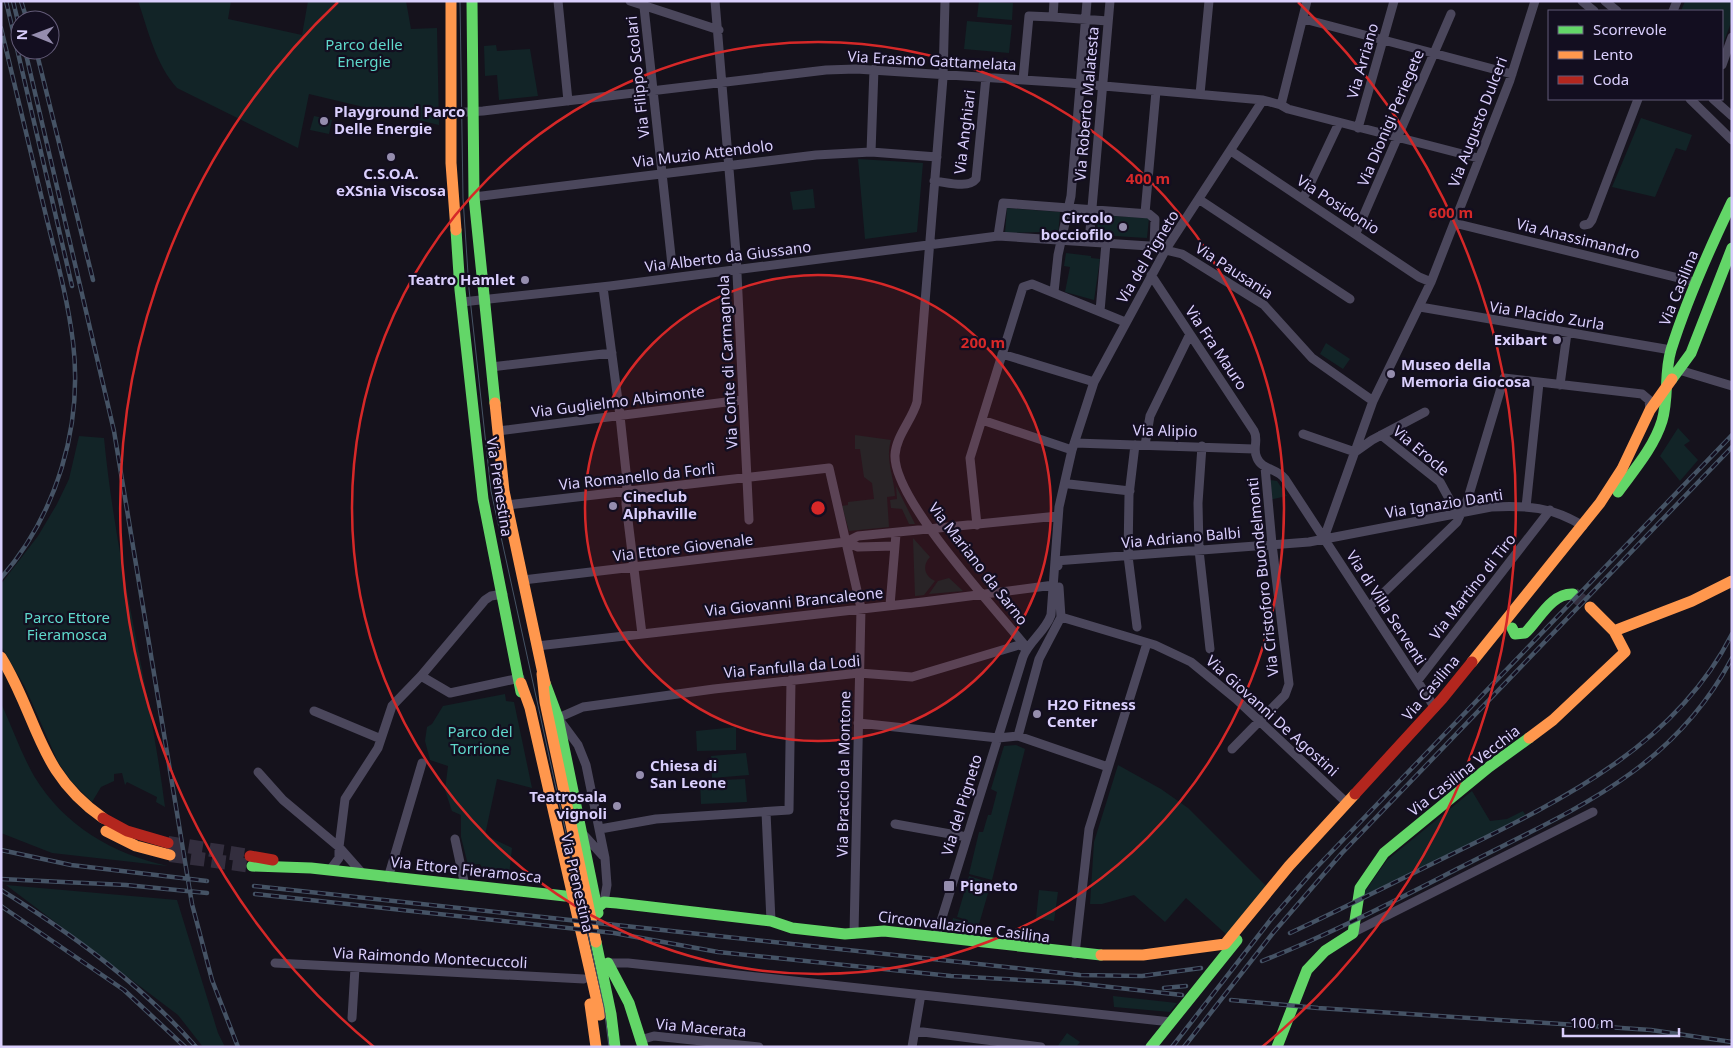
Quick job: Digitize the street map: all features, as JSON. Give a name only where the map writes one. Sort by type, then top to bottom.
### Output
[{"type":"main road","name":"Via Prenestina","points":[[451,1],[450,113],[452,200],[480,478],[521,680],[524,718],[576,946],[585,975],[596,1047]]},
{"type":"main road","name":"Via Prenestina","points":[[472,1],[474,197],[507,505],[542,674],[558,718],[600,908],[607,958],[620,1020],[621,1047]]},
{"type":"main road","name":"Via Casilina","points":[[1151,1047],[1288,876],[1442,713],[1512,628],[1617,494],[1654,438],[1662,421],[1666,365],[1695,282],[1732,202]]},
{"type":"main road","name":"Via Casilina","points":[[1198,986],[1214,959],[1215,947],[1223,945],[1230,940],[1289,866],[1435,708],[1583,526],[1618,476],[1650,410],[1691,353],[1732,248]]},
{"type":"main road","points":[[1590,607],[1614,631],[1692,601],[1732,581]]},
{"type":"main road","points":[[1512,628],[1512,632],[1515,634],[1525,633],[1553,601],[1565,593],[1574,594]]},
{"type":"main road","name":"Via Casilina Vecchia","points":[[1354,931],[1358,894],[1362,883],[1384,853],[1489,767],[1553,720],[1624,650],[1614,631]]},
{"type":"main road","points":[[1,657],[12,676],[43,750],[68,788],[85,806],[109,823],[144,838],[168,843]]},
{"type":"main road","points":[[1,674],[10,689],[35,754],[64,797],[81,814],[107,832],[136,846],[170,855]]},
{"type":"main road","points":[[542,674],[546,706],[612,1014],[615,1047]]},
{"type":"main road","points":[[521,680],[530,708],[600,1017],[603,1047]]},
{"type":"main road","name":"Via Ettore Fieramosca","points":[[251,861],[388,878],[565,896]]},
{"type":"main road","name":"Via Prenestina","points":[[600,908],[622,903]]},
{"type":"main road","name":"Circonvallazione Casilina","points":[[622,903],[771,921],[792,928],[854,934],[872,930],[1075,954],[1136,956],[1215,947]]},
{"type":"main road","points":[[1277,1047],[1303,977],[1315,961],[1354,931]]},
{"type":"main road","points":[[585,975],[601,974],[607,958]]},
{"type":"main road","points":[[607,958],[629,1003],[642,1043]]},
{"type":"main road","points":[[585,975],[615,996],[629,1003]]},
{"type":"street","points":[[558,1],[568,101]]},
{"type":"street","points":[[630,1],[719,30]]},
{"type":"street","name":"Via Conte di Carmagnola","points":[[715,1],[719,30],[737,269],[749,520]]},
{"type":"street","points":[[929,245],[943,74],[945,1]]},
{"type":"street","points":[[1053,17],[1054,1]]},
{"type":"street","name":"Via Roberto Malatesta","points":[[1054,292],[1068,208],[1087,1]]},
{"type":"street","name":"Via Roberto Malatesta","points":[[1089,242],[1110,1]]},
{"type":"street","points":[[1200,94],[1209,1]]},
{"type":"street","points":[[1281,105],[1307,1]]},
{"type":"street","name":"Via Arriano","points":[[1358,128],[1394,1]]},
{"type":"street","name":"Via Augusto Dulceri","points":[[1324,538],[1356,452],[1372,401],[1431,282],[1512,74],[1535,1]]},
{"type":"street","points":[[1582,1],[1593,10]]},
{"type":"street","points":[[1605,1],[1616,10]]},
{"type":"street","name":"Via Filippo Scolari","points":[[644,7],[672,265]]},
{"type":"street","name":"Via Dionigi Periegete","points":[[1356,233],[1399,139],[1451,14]]},
{"type":"street","points":[[1024,80],[1030,16],[1108,21]]},
{"type":"street","points":[[1304,19],[1512,74]]},
{"type":"street","points":[[1723,61],[1732,38]]},
{"type":"street","name":"Via Erasmo Gattamelata","points":[[450,113],[653,92],[826,70],[874,69],[1263,100]]},
{"type":"street","points":[[871,152],[874,69]]},
{"type":"street","name":"Via Anghiari","points":[[934,181],[966,184],[972,183],[976,179],[986,77]]},
{"type":"street","points":[[1145,213],[1156,91]]},
{"type":"street","points":[[1263,100],[1339,123],[1478,158]]},
{"type":"street","name":"Via del Pigneto","points":[[936,937],[1027,648],[1044,631],[1050,618],[1053,605],[1058,516],[1074,446],[1094,382],[1166,249],[1200,200],[1263,100]]},
{"type":"street","points":[[1584,224],[1589,224],[1592,220],[1638,100]]},
{"type":"street","points":[[1691,100],[1732,140]]},
{"type":"street","points":[[1700,109],[1707,100]]},
{"type":"street","points":[[1714,100],[1732,116]]},
{"type":"street","points":[[1303,199],[1339,123]]},
{"type":"street","name":"Via Posidonio","points":[[1231,151],[1419,276],[1431,282]]},
{"type":"street","name":"Via Muzio Attendolo","points":[[474,197],[662,172],[871,152],[937,157]]},
{"type":"street","points":[[1200,200],[1350,298]]},
{"type":"street","points":[[998,236],[1003,203],[1145,213],[1155,219],[1154,246]]},
{"type":"street","name":"Via Anassimandro","points":[[1454,223],[1695,282]]},
{"type":"street","name":"Via Alberto da Giussano","points":[[462,302],[604,287],[998,236],[1089,242]]},
{"type":"street","name":"Via Pausania","points":[[1089,242],[1154,246],[1192,260],[1264,305],[1312,358],[1372,401]]},
{"type":"street","points":[[1100,311],[1106,243]]},
{"type":"street","name":"Via Mariano da Sarno","points":[[929,245],[916,405],[896,448],[897,469],[911,499],[931,530],[981,594],[1027,648]]},
{"type":"street","name":"Via Fra Mauro","points":[[1151,276],[1257,436],[1254,449]]},
{"type":"street","points":[[977,525],[970,463],[1024,285],[1030,284],[1054,292],[1125,322]]},
{"type":"street","points":[[604,287],[620,416],[627,481],[625,491],[642,634]]},
{"type":"street","name":"Via Placido Zurla","points":[[1420,307],[1671,350]]},
{"type":"street","points":[[1560,385],[1567,333]]},
{"type":"street","points":[[1145,445],[1151,414],[1190,334]]},
{"type":"street","points":[[491,367],[612,353]]},
{"type":"street","points":[[1002,354],[1094,382]]},
{"type":"street","points":[[1679,370],[1731,386]]},
{"type":"street","points":[[1368,607],[1452,527],[1468,498],[1504,378],[1643,395],[1649,400],[1650,410]]},
{"type":"street","points":[[1526,507],[1539,383]]},
{"type":"street","name":"Via Guglielmo Albimonte","points":[[498,432],[742,400]]},
{"type":"street","points":[[1303,434],[1356,452],[1381,435],[1426,412]]},
{"type":"street","name":"Via Alipio","points":[[982,420],[1074,446],[1135,444],[1254,449]]},
{"type":"street","name":"Via Erocle","points":[[1381,435],[1440,482],[1458,515]]},
{"type":"street","points":[[1135,444],[1130,491],[1128,556],[1137,627]]},
{"type":"street","points":[[1202,446],[1198,502],[1199,550],[1210,649]]},
{"type":"street","points":[[1254,449],[1258,460],[1265,467]]},
{"type":"street","name":"Via di Villa Serventi","points":[[1265,467],[1280,472],[1435,708]]},
{"type":"street","name":"Via Cristoforo Buondelmonti","points":[[1259,721],[1284,695],[1289,684],[1272,544],[1265,467]]},
{"type":"street","name":"Via Romanello da Forlì","points":[[507,505],[829,468]]},
{"type":"street","name":"Via Braccio da Montone","points":[[829,468],[861,608],[854,934]]},
{"type":"street","points":[[1069,484],[1130,491]]},
{"type":"street","name":"Via Ignazio Danti","points":[[1324,538],[1458,515],[1491,507],[1526,507],[1550,510],[1564,515],[1583,526]]},
{"type":"street","name":"Via Martino di Tiro","points":[[1418,680],[1550,510]]},
{"type":"street","name":"Via Ettore Giovenale","points":[[523,580],[846,542],[858,536],[896,534],[1058,516]]},
{"type":"street","points":[[890,605],[896,534]]},
{"type":"street","name":"Via Adriano Balbi","points":[[1055,561],[1309,542],[1324,538]]},
{"type":"street","name":"Via Ettore Giovenale","points":[[846,542],[858,547],[895,546]]},
{"type":"street","name":"Via del Pigneto","points":[[1055,561],[1058,566],[1061,618]]},
{"type":"street","name":"Via Giovanni Brancaleone","points":[[537,646],[1054,585]]},
{"type":"street","points":[[330,870],[339,858],[347,794],[371,760],[381,739],[392,706],[421,676],[487,598],[503,594]]},
{"type":"street","points":[[1018,736],[1040,659],[1061,618]]},
{"type":"street","name":"Via Giovanni De Agostini","points":[[1061,618],[1148,643],[1191,662],[1259,721],[1347,803]]},
{"type":"street","points":[[1075,954],[1088,835],[1148,643]]},
{"type":"street","name":"Via Fanfulla da Lodi","points":[[558,718],[583,707],[791,680],[859,673],[912,677],[1019,645],[1027,648]]},
{"type":"street","points":[[421,676],[450,693],[521,680]]},
{"type":"street","points":[[600,828],[656,820],[787,811],[790,807],[791,680]]},
{"type":"street","points":[[314,711],[381,739]]},
{"type":"street","name":"Via Prenestina","points":[[558,718],[584,756],[600,828],[607,886],[600,908]]},
{"type":"street","points":[[1232,750],[1259,721]]},
{"type":"street","points":[[858,723],[998,738],[1018,736],[1108,767]]},
{"type":"street","points":[[388,878],[422,762]]},
{"type":"street","points":[[258,772],[283,800],[339,847],[364,874]]},
{"type":"street","points":[[766,812],[771,921]]},
{"type":"street","points":[[1354,931],[1593,812]]},
{"type":"street","points":[[895,824],[967,836]]},
{"type":"street","points":[[584,834],[605,858]]},
{"type":"street","points":[[455,839],[465,886]]},
{"type":"street","points":[[607,958],[628,963],[1171,1022]]},
{"type":"street","name":"Via Raimondo Montecuccoli","points":[[275,963],[355,968],[585,975]]},
{"type":"street","points":[[352,1018],[355,968]]},
{"type":"street","points":[[912,1047],[920,1000]]},
{"type":"street","points":[[915,1031],[1041,1047]]},
{"type":"street","name":"Via Macerata","points":[[642,1043],[654,1036],[759,1047]]},
{"type":"green space","name":"Parco delle Energie","points":[[138,1],[231,1],[228,19],[302,35],[308,1],[406,1],[411,29],[437,28],[439,125],[309,94],[298,148],[177,88],[163,69],[158,58]]},
{"type":"green space","points":[[979,1],[1013,3],[1012,20],[977,17]]},
{"type":"green space","points":[[1685,1],[1732,1],[1732,20],[1723,44],[1723,10],[1681,10]]},
{"type":"green space","points":[[967,21],[1012,25],[1009,53],[964,49]]},
{"type":"green space","points":[[496,45],[497,51],[530,49],[538,96],[499,100],[497,75],[485,76],[484,46]]},
{"type":"green space","points":[[314,116],[332,120],[329,134],[310,130]]},
{"type":"green space","points":[[1641,118],[1692,135],[1686,151],[1676,148],[1655,197],[1612,187]]},
{"type":"green space","points":[[858,159],[923,163],[917,232],[865,239]]},
{"type":"green space","points":[[813,189],[815,208],[793,210],[790,192]]},
{"type":"green space","points":[[1007,208],[1060,212],[1058,236],[1046,235],[1042,232],[1005,233]]},
{"type":"green space","name":"Circolo bocciofilo","points":[[1098,215],[1149,218],[1147,238],[1097,235]]},
{"type":"green space","points":[[1066,253],[1100,259],[1094,300],[1065,292],[1070,267],[1064,266]]},
{"type":"green space","points":[[1326,343],[1350,359],[1343,369],[1320,354]]},
{"type":"green space","points":[[1678,428],[1690,441],[1684,445],[1698,460],[1680,481],[1660,456]]},
{"type":"green space","points":[[855,435],[891,440],[889,461],[895,496],[887,497],[889,527],[849,531],[842,506],[848,505],[848,502],[874,499],[872,483],[864,477],[860,449],[855,449]]},
{"type":"green space","name":"Parco Ettore Fieramosca","points":[[79,436],[104,438],[116,531],[165,807],[156,802],[157,797],[127,782],[125,785],[122,773],[114,774],[114,781],[101,787],[92,802],[71,781],[58,762],[25,687],[1,646],[1,584],[38,536],[57,504],[69,479]]},
{"type":"green space","points":[[1270,480],[1277,481],[1287,496],[1269,500]]},
{"type":"green space","points":[[896,486],[915,524],[909,524],[902,509],[891,508],[890,500],[897,499]]},
{"type":"green space","points":[[913,538],[930,557],[927,560],[925,570],[928,576],[935,581],[924,595],[915,596]]},
{"type":"green space","points":[[949,578],[963,591],[929,594],[938,581]]},
{"type":"green space","name":"Parco del Torrione","points":[[505,694],[506,701],[514,702],[532,788],[497,779],[485,835],[512,848],[509,876],[485,873],[480,864],[468,865],[461,837],[461,815],[452,811],[445,790],[448,766],[430,760],[425,741],[427,727],[432,724],[443,706]]},
{"type":"green space","points":[[1,703],[34,776],[46,794],[60,809],[75,823],[109,845],[128,854],[168,866],[52,853],[1,833]]},
{"type":"green space","points":[[736,727],[736,750],[697,751],[696,731]]},
{"type":"green space","points":[[1016,745],[1025,749],[992,880],[969,874],[979,832],[983,832],[988,815],[991,815],[997,792],[991,789],[1004,746]]},
{"type":"green space","points":[[746,753],[749,775],[712,778],[711,756]]},
{"type":"green space","points":[[1118,765],[1161,789],[1188,808],[1266,886],[1227,935],[1186,898],[1165,922],[1134,895],[1102,904],[1090,904],[1094,842]]},
{"type":"green space","points":[[745,779],[747,802],[701,804],[700,781]]},
{"type":"green space","points":[[1472,791],[1490,821],[1507,819],[1523,811],[1526,816],[1361,897],[1387,860]]},
{"type":"green space","points":[[969,876],[991,883],[975,938],[950,930],[953,918],[968,922],[968,920],[957,917]]},
{"type":"green space","points":[[6,885],[177,900],[218,1033],[225,1047],[203,1047],[178,1015]]},
{"type":"green space","points":[[1039,890],[1058,892],[1054,921],[1036,918]]},
{"type":"green space","points":[[1113,996],[1177,1003],[1170,1012],[1114,1007]]},
{"type":"green space","points":[[1067,1033],[1080,1042],[1076,1047],[1057,1047]]},
{"type":"tunnel","points":[[1573,594],[1590,607]]},
{"type":"tunnel","points":[[168,843],[250,856]]},
{"type":"tunnel","points":[[170,855],[252,866]]},
{"type":"tram line","points":[[460,1],[463,198],[469,289],[491,491],[604,1007],[609,1047]]},
{"type":"railway","points":[[6,1],[72,286]]},
{"type":"railway","points":[[13,1],[15,10]]},
{"type":"railway","points":[[21,1],[24,10]]},
{"type":"railway","points":[[1,28],[65,296],[73,342],[75,374],[74,405],[62,468],[37,526],[21,553],[1,578]]},
{"type":"railway","points":[[27,60],[114,431],[192,904],[212,980],[238,1047]]},
{"type":"railway","points":[[38,60],[93,280]]},
{"type":"railway","points":[[1172,1047],[1272,918],[1314,870],[1732,435]]},
{"type":"railway","points":[[1184,1047],[1273,933],[1342,853],[1732,447]]},
{"type":"railway","points":[[1290,933],[1532,814],[1572,792],[1610,767],[1646,740],[1679,709],[1708,674],[1732,634]]},
{"type":"railway","points":[[1262,961],[1313,940],[1388,904],[1541,827],[1615,785],[1648,760],[1679,731],[1707,698],[1732,658]]},
{"type":"railway","points":[[1,850],[71,865],[207,881]]},
{"type":"railway","points":[[1,879],[126,885],[207,893]]},
{"type":"railway","points":[[254,886],[1080,975],[1142,976],[1201,968]]},
{"type":"railway","points":[[1,890],[54,924],[129,981],[175,1024],[196,1047]]},
{"type":"railway","points":[[255,894],[614,933],[718,952],[951,976],[1074,983],[1182,995]]},
{"type":"railway","points":[[1,906],[124,990],[185,1047]]},
{"type":"railway","points":[[1164,988],[1186,986]]},
{"type":"railway","points":[[1231,1000],[1318,1008],[1651,1030],[1732,1042]]},
{"type":"traffic: fast","points":[[472,1],[474,197],[495,403]]},
{"type":"traffic: fast","points":[[1618,492],[1643,458],[1654,440],[1662,421],[1671,350],[1699,275],[1732,202]]},
{"type":"traffic: fast","points":[[456,230],[460,290],[483,499],[521,692]]},
{"type":"traffic: fast","points":[[1672,379],[1691,353],[1732,248]]},
{"type":"traffic: fast","points":[[1512,628],[1515,634],[1525,633],[1552,602],[1565,595],[1573,594]]},
{"type":"traffic: fast","points":[[545,683],[558,718],[598,913]]},
{"type":"traffic: fast","points":[[1277,1047],[1307,970],[1325,951],[1353,933],[1360,888],[1384,853],[1489,767],[1529,738]]},
{"type":"traffic: fast","points":[[252,866],[311,868],[565,896]]},
{"type":"traffic: fast","points":[[597,908],[604,902],[617,903],[771,921],[792,928],[845,934],[884,931],[1101,955]]},
{"type":"traffic: fast","points":[[1151,1047],[1237,940]]},
{"type":"traffic: fast","points":[[596,942],[611,1014],[615,1047]]},
{"type":"traffic: fast","points":[[608,963],[629,1003],[643,1047]]},
{"type":"traffic: slow","points":[[451,1],[451,163],[456,230]]},
{"type":"traffic: slow","points":[[1472,662],[1600,503],[1622,469],[1650,410],[1672,379]]},
{"type":"traffic: slow","points":[[495,403],[504,491],[545,683]]},
{"type":"traffic: slow","points":[[1614,631],[1692,601],[1732,581]]},
{"type":"traffic: slow","points":[[1529,738],[1553,720],[1625,652],[1614,631],[1590,607]]},
{"type":"traffic: slow","points":[[1,657],[14,680],[52,763],[81,800],[103,818]]},
{"type":"traffic: slow","points":[[542,674],[545,702],[596,942]]},
{"type":"traffic: slow","points":[[521,683],[530,708],[600,1015]]},
{"type":"traffic: slow","points":[[1101,955],[1143,955],[1225,944],[1289,866],[1355,794]]},
{"type":"traffic: slow","points":[[106,831],[136,846],[170,855]]},
{"type":"traffic: slow","points":[[590,1004],[596,1047]]},
{"type":"traffic: jam","points":[[1355,794],[1442,699],[1472,662]]},
{"type":"traffic: jam","points":[[103,818],[127,831],[168,843]]},
{"type":"traffic: jam","points":[[250,856],[273,860]]},
{"type":"place","name":"Playground Parco Delle Energie","points":[[324,121]]},
{"type":"place","name":"C.S.O.A. eXSnia Viscosa","points":[[391,157]]},
{"type":"place","name":"Circolo bocciofilo","points":[[1123,227]]},
{"type":"place","name":"Teatro Hamlet","points":[[525,280]]},
{"type":"place","name":"Exibart","points":[[1557,340]]},
{"type":"place","name":"Museo della Memoria Giocosa","points":[[1391,374]]},
{"type":"place","name":"Cineclub Alphaville","points":[[613,506]]},
{"type":"place","name":"H2O Fitness Center","points":[[1037,714]]},
{"type":"place","name":"Chiesa di San Leone","points":[[640,775]]},
{"type":"place","name":"Teatrosala vignoli","points":[[617,806]]},
{"type":"place","name":"Pigneto","points":[[949,886]]}]
